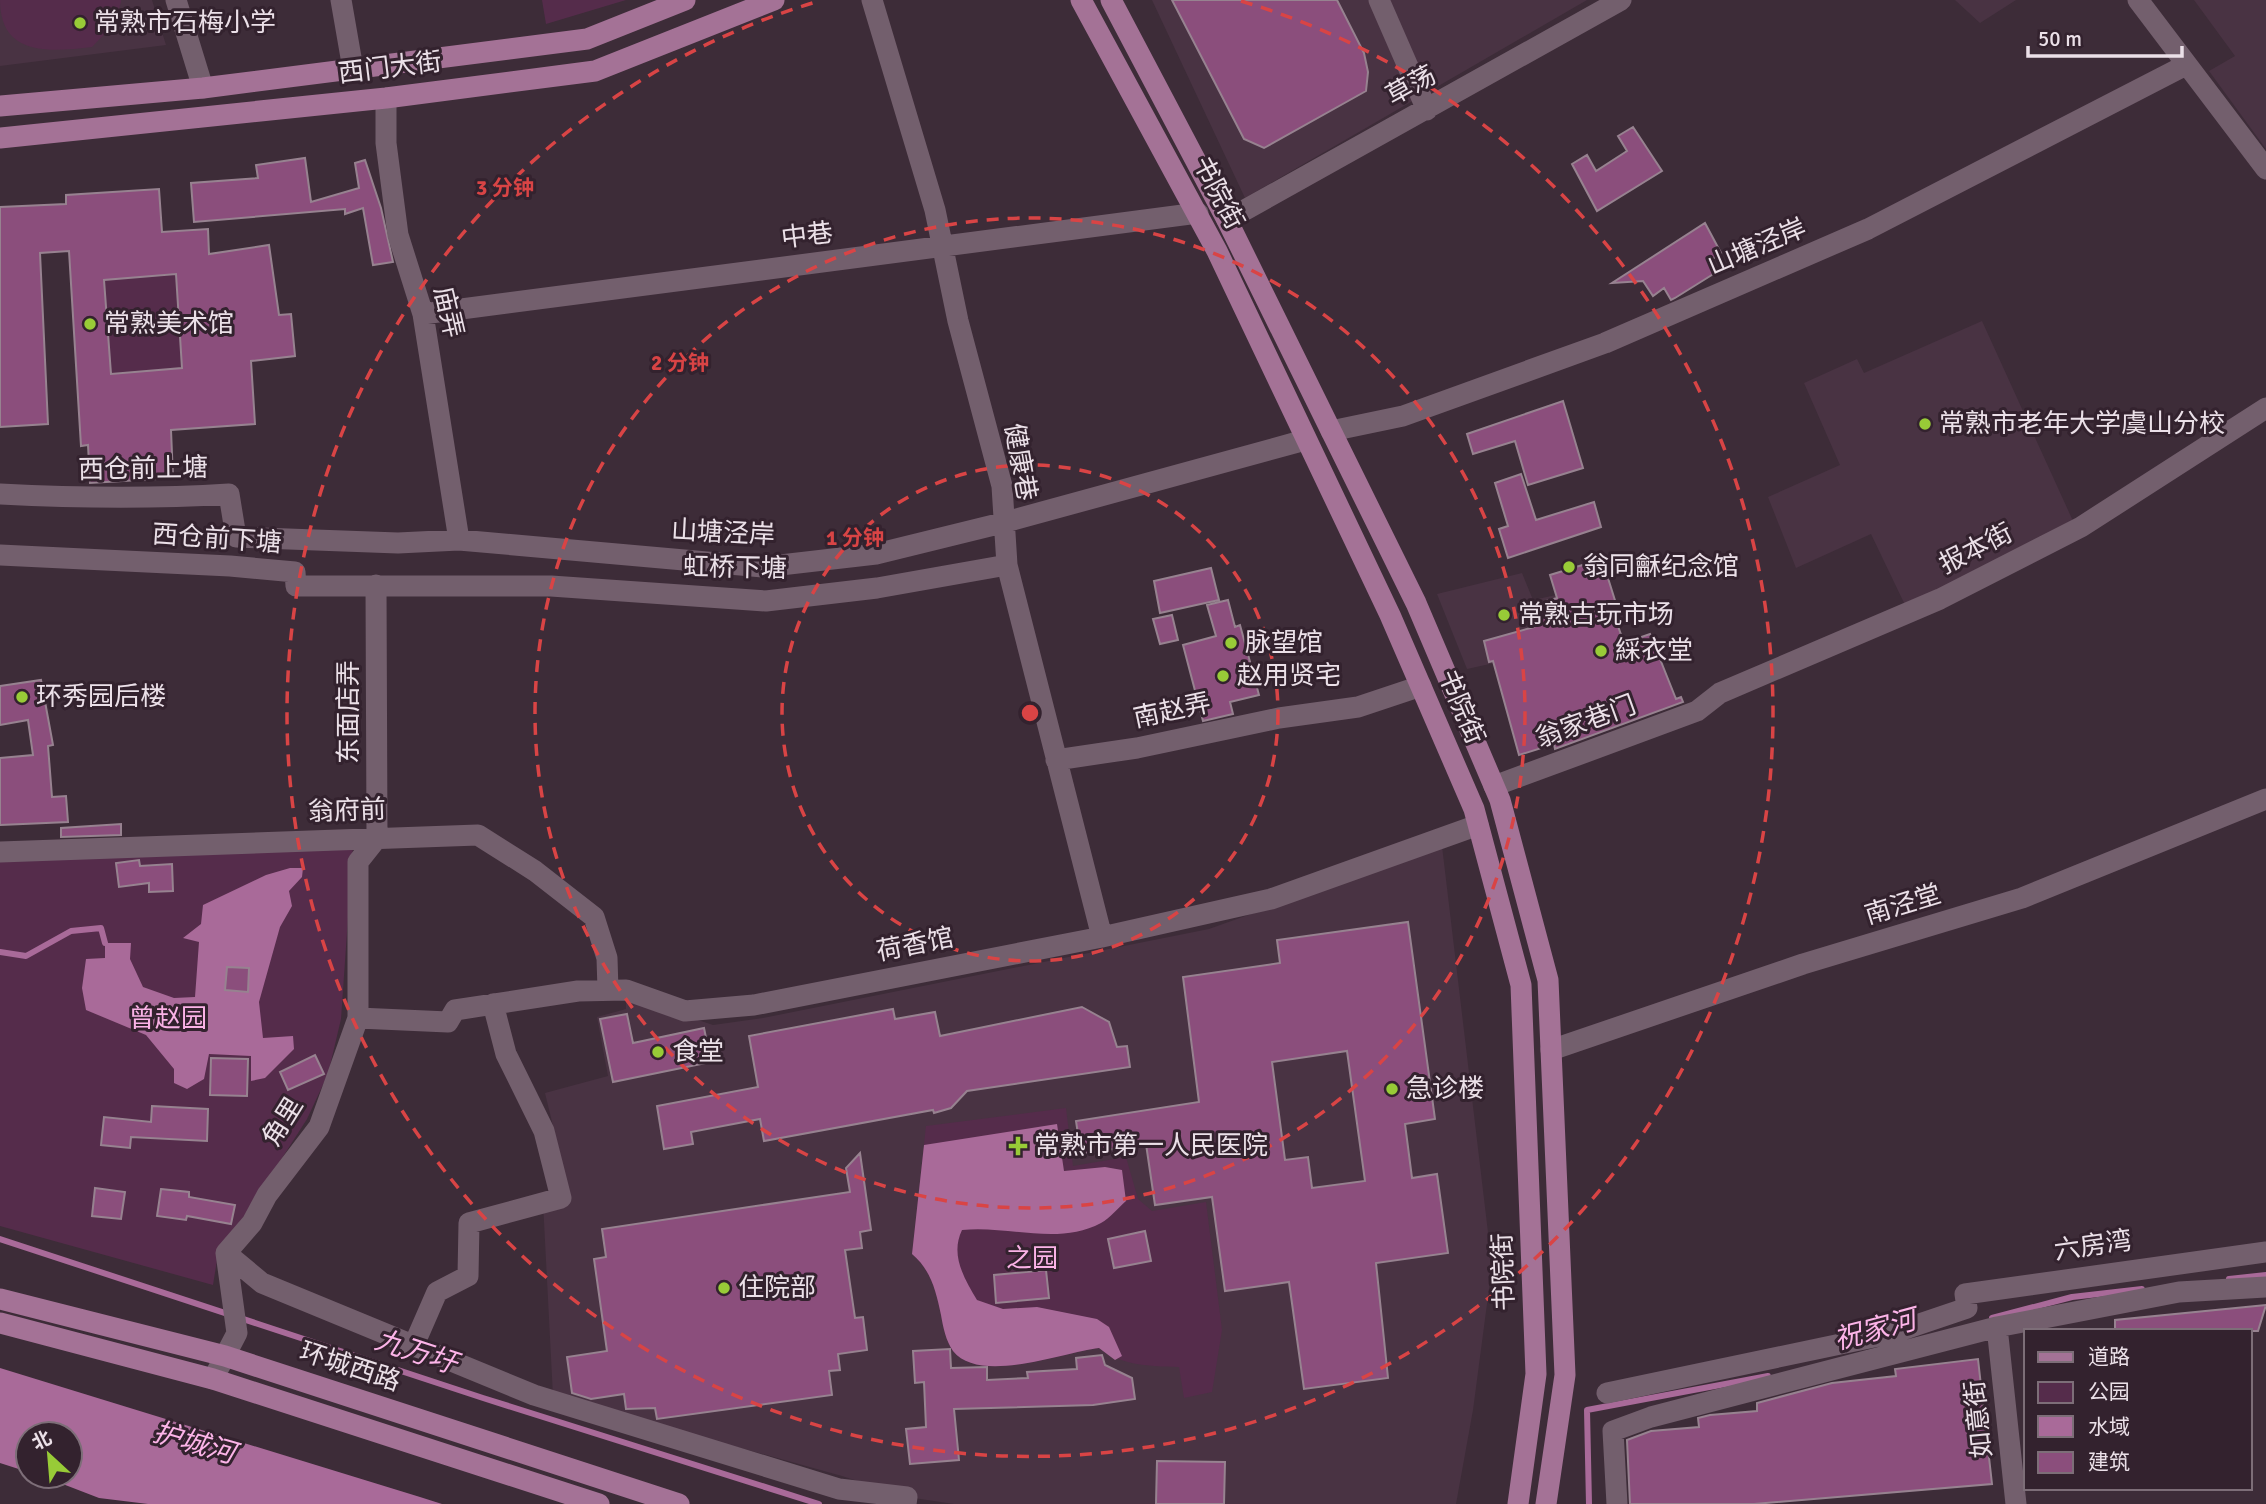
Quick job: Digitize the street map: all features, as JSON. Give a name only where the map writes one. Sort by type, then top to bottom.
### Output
[{"type":"main road","name":"西门大街","points":[[0,106],[203,88],[587,39],[685,0]]},
{"type":"main road","name":"西门大街","points":[[0,138],[386,98],[595,71],[774,0]]},
{"type":"main road","name":"书院街","points":[[1081,0],[1198,213],[1391,615],[1478,825],[1521,985],[1536,1374],[1518,1504]]},
{"type":"main road","name":"书院街","points":[[1111,0],[1227,219],[1416,603],[1494,786],[1549,980],[1564,1375],[1546,1504]]},
{"type":"main road","name":"环城西路","points":[[0,1299],[225,1356],[679,1504]]},
{"type":"main road","name":"环城西路","points":[[0,1323],[213,1379],[599,1504]]},
{"type":"street","points":[[176,0],[203,88]]},
{"type":"street","points":[[341,0],[353,69]]},
{"type":"street","name":"健康巷","points":[[872,0],[935,210],[958,321],[1002,486],[1002,523],[1007,565],[1102,937]]},
{"type":"street","points":[[1379,0],[1427,110]]},
{"type":"street","name":"草荡","points":[[1227,219],[1621,0]]},
{"type":"street","points":[[2138,0],[2266,169]]},
{"type":"street","name":"山塘泾岸","points":[[1331,431],[1403,416],[1618,338],[1868,229],[2186,65]]},
{"type":"street","name":"庙弄","points":[[386,98],[386,143],[398,235],[423,314],[459,540]]},
{"type":"street","name":"中巷","points":[[423,314],[1198,213]]},
{"type":"street","name":"报本街","points":[[1698,711],[1720,693],[1940,599],[2081,527],[2266,408]]},
{"type":"street","name":"山塘泾岸","points":[[459,540],[763,567],[876,554],[1002,523],[1306,440]]},
{"type":"street","name":"西仓前上塘","points":[[0,494],[135,499],[229,494],[236,537]]},
{"type":"street","points":[[230,566],[236,537],[398,543],[459,540]]},
{"type":"street","name":"西仓前下塘","points":[[0,555],[230,566],[295,572],[296,586],[459,585]]},
{"type":"street","name":"虹桥下塘","points":[[459,585],[551,586],[766,601],[877,588],[1007,565]]},
{"type":"street","name":"东面店弄","points":[[376,585],[377,838]]},
{"type":"street","name":"南赵弄","points":[[1056,760],[1137,748],[1279,718],[1358,707],[1421,686]]},
{"type":"street","name":"翁家巷门","points":[[1494,786],[1698,711]]},
{"type":"street","name":"南泾堂","points":[[1551,1050],[1803,964],[2022,898],[2266,799]]},
{"type":"street","name":"荷香馆","points":[[358,1018],[448,1022],[455,1010],[578,991],[608,990],[626,990],[685,1011],[754,1005],[1102,937],[1271,899],[1478,825]]},
{"type":"street","name":"翁府前","points":[[0,852],[478,835],[535,871],[594,917],[607,958],[608,990]]},
{"type":"street","name":"角里","points":[[226,1253],[252,1223],[267,1195],[319,1127],[358,1018],[358,862],[377,838]]},
{"type":"street","points":[[413,1347],[437,1292],[468,1276],[469,1223],[561,1198],[544,1131],[506,1054],[493,1004]]},
{"type":"street","name":"六房湾","points":[[1945,1315],[1967,1308],[1965,1294],[2266,1252]]},
{"type":"street","points":[[226,1253],[261,1283],[534,1395],[826,1485],[906,1501]]},
{"type":"street","points":[[213,1379],[237,1333],[226,1253]]},
{"type":"street","points":[[1617,1504],[1613,1431],[1651,1418],[1997,1327],[2179,1292],[2266,1287]]},
{"type":"street","points":[[1607,1393],[1893,1333],[1945,1315],[1956,1336]]},
{"type":"street","name":"如意街","points":[[1997,1327],[2016,1504]]},
{"type":"shaded area","name":"常熟市石梅小学","points":[[0,0],[152,0],[166,45],[0,66]]},
{"type":"shaded area","points":[[1152,0],[1587,0],[1245,198]]},
{"type":"shaded area","points":[[1955,0],[2016,0],[1980,23]]},
{"type":"shaded area","points":[[2194,0],[2266,0],[2266,149],[2209,71],[2235,56]]},
{"type":"shaded area","name":"常熟市老年大学虞山分校","points":[[1982,321],[2073,521],[1906,607],[1871,534],[1796,568],[1768,497],[1840,465],[1804,383],[1857,359],[1864,373]]},
{"type":"shaded area","name":"常熟古玩市场","points":[[1522,573],[1533,600],[1556,595],[1571,646],[1467,669],[1437,594]]},
{"type":"shaded area","name":"常熟市第一人民医院","points":[[1442,846],[1492,1266],[1473,1410],[1456,1504],[954,1504],[907,1497],[842,1476],[553,1396],[543,1202],[571,1200],[545,1093],[608,1076],[597,1017],[626,1009],[626,996],[713,1025],[763,1018],[1209,929]]},
{"type":"green space","points":[[0,0],[121,2],[115,23],[92,47],[60,50],[31,47],[18,41],[2,19]]},
{"type":"green space","points":[[542,0],[626,0],[546,24]]},
{"type":"green space","points":[[176,274],[182,368],[111,374],[104,280]]},
{"type":"green space","name":"曾赵园","points":[[353,846],[341,1019],[328,1074],[307,1119],[217,1260],[213,1285],[0,1226],[0,859]]},
{"type":"green space","name":"之园","points":[[1066,1108],[1073,1166],[1126,1157],[1138,1199],[1152,1211],[1206,1202],[1222,1330],[1212,1392],[1184,1398],[1179,1367],[1127,1362],[1099,1348],[1002,1366],[966,1361],[953,1351],[945,1334],[932,1282],[924,1267],[912,1254],[926,1126]]},
{"type":"water","points":[[290,868],[303,868],[302,877],[289,891],[292,906],[280,927],[259,1002],[263,1038],[293,1036],[294,1049],[265,1078],[251,1081],[251,1056],[209,1054],[204,1079],[187,1089],[174,1083],[174,1069],[146,1035],[86,1010],[82,988],[86,959],[105,958],[105,943],[131,943],[130,959],[143,987],[174,998],[195,997],[199,942],[183,938],[201,924],[203,905],[266,875]]},
{"type":"water","points":[[1057,1124],[1064,1171],[1105,1167],[1122,1170],[1126,1201],[1111,1216],[1085,1230],[1050,1234],[962,1230],[957,1248],[960,1266],[977,1300],[1003,1309],[1037,1307],[1097,1319],[1109,1327],[1122,1356],[1115,1360],[1099,1348],[1023,1364],[982,1365],[966,1361],[953,1351],[945,1334],[932,1282],[924,1267],[912,1254],[924,1145]]},
{"type":"water","name":"护城河","points":[[0,1368],[442,1504],[148,1504],[99,1498],[78,1490],[84,1490],[84,1420],[14,1420],[14,1468],[0,1463]]},
{"type":"building","points":[[1172,0],[1337,0],[1364,53],[1368,72],[1366,91],[1264,148],[1244,139]]},
{"type":"building","points":[[1633,127],[1662,171],[1597,211],[1572,164],[1587,155],[1596,171],[1627,151],[1618,136]]},
{"type":"building","points":[[305,158],[311,202],[359,188],[355,163],[365,160],[381,208],[393,262],[373,265],[363,208],[345,214],[345,209],[194,222],[191,183],[258,178],[256,165]]},
{"type":"building","name":"常熟美术馆","points":[[159,189],[162,232],[208,229],[209,254],[269,245],[279,315],[291,314],[295,356],[251,361],[255,424],[171,430],[173,478],[90,483],[88,445],[81,446],[69,251],[40,253],[48,424],[0,427],[0,207],[66,204],[66,195]],"holes":[[[176,274],[182,368],[111,374],[104,280]]]},
{"type":"building","points":[[1705,223],[1721,253],[1708,262],[1715,273],[1671,300],[1664,288],[1653,296],[1643,281],[1612,283]]},
{"type":"building","points":[[1563,401],[1583,468],[1528,485],[1515,441],[1473,454],[1467,434]]},
{"type":"building","points":[[1521,474],[1536,520],[1594,502],[1601,527],[1508,558],[1499,529],[1508,526],[1495,483]]},
{"type":"building","points":[[1602,559],[1618,610],[1613,612],[1624,643],[1650,634],[1676,699],[1681,697],[1683,702],[1555,749],[1554,744],[1519,755],[1493,661],[1489,662],[1484,641],[1534,627],[1529,606],[1557,598],[1550,575]]},
{"type":"building","points":[[1211,568],[1219,600],[1160,613],[1154,581]]},
{"type":"building","points":[[1228,600],[1235,627],[1240,625],[1259,695],[1230,702],[1233,714],[1203,721],[1183,645],[1216,636],[1207,605]]},
{"type":"building","points":[[1172,615],[1178,640],[1160,644],[1153,619]]},
{"type":"building","points":[[41,680],[53,745],[48,746],[52,797],[66,796],[68,822],[0,825],[0,758],[33,755],[28,720],[0,725],[0,686]]},
{"type":"building","points":[[121,824],[121,835],[61,837],[61,828]]},
{"type":"building","points":[[139,860],[140,866],[172,864],[173,891],[149,892],[149,883],[119,887],[116,863]]},
{"type":"building","points":[[1408,922],[1435,1119],[1405,1124],[1412,1178],[1437,1174],[1448,1253],[1376,1263],[1388,1378],[1304,1389],[1289,1282],[1225,1291],[1212,1197],[1155,1205],[1146,1144],[1081,1154],[1076,1121],[1199,1102],[1183,977],[1280,963],[1277,940]],"holes":[[[1347,1051],[1365,1181],[1312,1188],[1308,1157],[1285,1160],[1272,1062]]]},
{"type":"building","points":[[227,967],[249,968],[248,992],[225,990]]},
{"type":"building","points":[[1082,1007],[1109,1022],[1117,1047],[1127,1046],[1130,1067],[967,1091],[951,1108],[934,1113],[933,1110],[764,1141],[760,1119],[691,1132],[693,1144],[664,1149],[657,1106],[758,1087],[749,1036],[893,1009],[895,1019],[935,1012],[940,1036]]},
{"type":"building","name":"食堂","points":[[627,1014],[633,1043],[704,1028],[711,1062],[613,1082],[600,1019]]},
{"type":"building","points":[[315,1055],[324,1074],[288,1090],[280,1072]]},
{"type":"building","points":[[211,1058],[248,1059],[247,1096],[210,1095]]},
{"type":"building","points":[[152,1106],[208,1109],[207,1141],[131,1137],[130,1148],[101,1145],[104,1117],[151,1122]]},
{"type":"building","name":"住院部","points":[[860,1153],[871,1230],[860,1232],[862,1248],[845,1250],[855,1318],[863,1317],[867,1350],[838,1354],[840,1370],[829,1371],[832,1395],[657,1419],[655,1408],[626,1409],[624,1394],[591,1399],[572,1393],[567,1357],[607,1351],[594,1259],[606,1257],[602,1229],[850,1192],[846,1168]]},
{"type":"building","points":[[95,1188],[125,1192],[121,1219],[92,1216]]},
{"type":"building","points":[[161,1189],[189,1192],[189,1197],[235,1205],[231,1224],[187,1216],[186,1220],[157,1216]]},
{"type":"building","points":[[1145,1231],[1151,1261],[1114,1268],[1108,1239]]},
{"type":"building","points":[[1046,1270],[1049,1298],[996,1303],[994,1275]]},
{"type":"building","points":[[2266,1305],[2258,1331],[2115,1329],[2115,1320]]},
{"type":"building","points":[[950,1349],[951,1368],[987,1367],[987,1380],[1028,1378],[1027,1372],[1077,1369],[1076,1358],[1102,1355],[1105,1365],[1132,1378],[1135,1399],[1093,1405],[954,1409],[959,1460],[910,1464],[906,1429],[926,1427],[924,1382],[915,1383],[913,1351]]},
{"type":"building","points":[[1978,1359],[1992,1484],[1754,1504],[1630,1504],[1627,1440],[1651,1431],[1699,1427],[1698,1418],[1710,1415],[1757,1411],[1757,1403],[1832,1383],[1896,1376],[1895,1369]]},
{"type":"building","points":[[1157,1461],[1225,1462],[1224,1504],[1156,1504]]},
{"type":"waterway","points":[[0,952],[26,956],[71,931],[101,928],[105,943]]},
{"type":"waterway","name":"九万圩","points":[[0,1239],[483,1398],[819,1504]]},
{"type":"waterway","name":"祝家河","points":[[2229,1279],[2266,1275]]},
{"type":"waterway","name":"祝家河","points":[[1992,1318],[2072,1297],[2142,1289]]},
{"type":"waterway","name":"祝家河","points":[[1589,1504],[1587,1410],[1768,1376]]},
{"type":"place","name":"常熟市石梅小学","points":[[80,23]]},
{"type":"place","name":"常熟美术馆","points":[[90,324]]},
{"type":"place","name":"常熟市老年大学虞山分校","points":[[1925,424]]},
{"type":"place","name":"翁同龢纪念馆","points":[[1569,567]]},
{"type":"place","name":"常熟古玩市场","points":[[1504,615]]},
{"type":"place","name":"脉望馆","points":[[1231,643]]},
{"type":"place","name":"綵衣堂","points":[[1601,651]]},
{"type":"place","name":"赵用贤宅","points":[[1223,676]]},
{"type":"place","name":"环秀园后楼","points":[[22,697]]},
{"type":"place","name":"食堂","points":[[658,1052]]},
{"type":"place","name":"急诊楼","points":[[1392,1089]]},
{"type":"place","name":"常熟市第一人民医院","points":[[1018,1146]]},
{"type":"place","name":"住院部","points":[[724,1288]]}]
